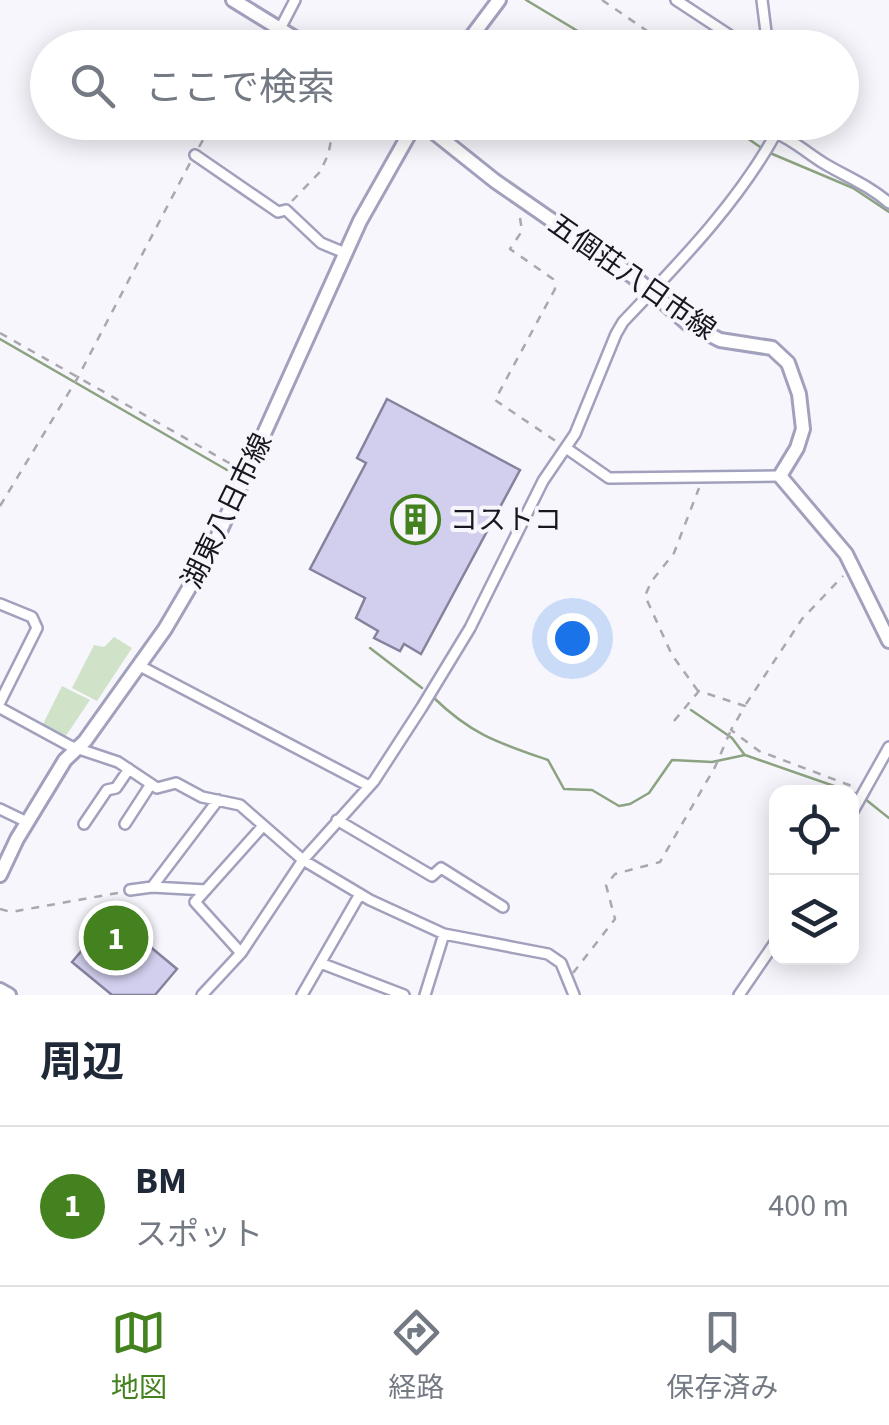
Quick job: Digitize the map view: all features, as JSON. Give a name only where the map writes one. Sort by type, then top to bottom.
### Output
[{"type":"main road","points":[[233,0],[285,30]]},
{"type":"main road","points":[[476,30],[499,0]]},
{"type":"main road","name":"湖東八日市線","points":[[0,875],[65,760],[79,750],[185,598],[248,473],[345,254],[408,140]]},
{"type":"main road","name":"五個荘八日市線","points":[[442,140],[687,323],[720,340],[772,348],[788,363],[803,428],[798,448],[780,476]]},
{"type":"main road","points":[[780,476],[846,554],[889,641]]},
{"type":"main road","points":[[0,990],[9,995]]},
{"type":"street","points":[[277,25],[296,0]]},
{"type":"street","points":[[676,0],[721,30]]},
{"type":"street","points":[[762,0],[766,30]]},
{"type":"street","points":[[202,995],[241,953],[303,860],[369,786],[422,707],[470,628],[543,481],[582,418],[623,322],[684,261],[770,140]]},
{"type":"street","points":[[792,140],[889,203]]},
{"type":"street","points":[[195,154],[280,212],[286,210],[321,244],[345,254]]},
{"type":"street","points":[[563,446],[609,478],[780,476]]},
{"type":"street","points":[[0,604],[32,618],[37,628],[0,705],[79,750],[118,762],[157,788],[176,783],[202,797],[240,806],[303,860],[360,894],[444,934],[548,954],[561,962],[574,995]]},
{"type":"street","points":[[140,666],[369,786]]},
{"type":"street","points":[[859,798],[889,746]]},
{"type":"street","points":[[84,824],[107,790],[116,788],[129,769]]},
{"type":"street","points":[[124,824],[151,784]]},
{"type":"street","points":[[152,887],[218,800]]},
{"type":"street","points":[[0,809],[27,822]]},
{"type":"street","points":[[338,820],[432,876],[441,868],[502,907]]},
{"type":"street","points":[[241,953],[195,902],[262,827]]},
{"type":"street","points":[[130,890],[206,890]]},
{"type":"street","points":[[302,995],[360,894]]},
{"type":"street","points":[[426,995],[444,934]]},
{"type":"street","points":[[739,995],[769,951]]},
{"type":"street","points":[[322,964],[404,995]]},
{"type":"path","points":[[602,0],[646,30]]},
{"type":"path","points":[[273,30],[277,25]]},
{"type":"path","points":[[0,506],[76,380],[202,140]]},
{"type":"path","points":[[280,212],[320,172],[331,140]]},
{"type":"path","points":[[520,218],[522,231],[510,250],[553,279],[555,289],[495,400],[563,446]]},
{"type":"path","points":[[0,333],[76,380],[248,473]]},
{"type":"path","points":[[701,477],[684,532],[646,596],[672,655],[699,691],[746,706]]},
{"type":"path","points":[[568,979],[615,919],[606,885],[615,874],[660,862],[715,767],[731,730],[802,618],[852,568]]},
{"type":"path","points":[[674,720],[699,691]]},
{"type":"path","points":[[731,730],[758,751],[863,790]]},
{"type":"path","points":[[0,910],[11,912],[130,890]]},
{"type":"green space","points":[[114,637],[132,648],[97,701],[72,688],[94,645],[104,647]]},
{"type":"green space","points":[[62,686],[90,700],[63,740],[41,728]]},
{"type":"building","name":"コストコ","points":[[387,399],[520,470],[421,654],[404,644],[400,651],[374,638],[378,631],[356,618],[365,598],[310,569],[366,463],[357,458]]},
{"type":"building","points":[[112,915],[177,969],[155,995],[112,995],[72,962]]},
{"type":"waterway","points":[[526,0],[576,30]]},
{"type":"waterway","points":[[750,140],[763,149]]},
{"type":"waterway","points":[[770,153],[853,188],[889,212]]},
{"type":"waterway","points":[[0,339],[227,470]]},
{"type":"waterway","points":[[0,609],[11,613]]},
{"type":"waterway","points":[[370,648],[422,688]]},
{"type":"waterway","points":[[434,698],[487,736],[548,760],[564,789],[592,790],[619,806],[649,793],[672,760],[712,762],[745,755],[860,795],[889,818]]},
{"type":"waterway","points":[[691,710],[732,738],[744,754]]},
{"type":"place","name":"コストコ","points":[[415,520]]},
{"type":"place","name":"BM","points":[[116,938]]}]
